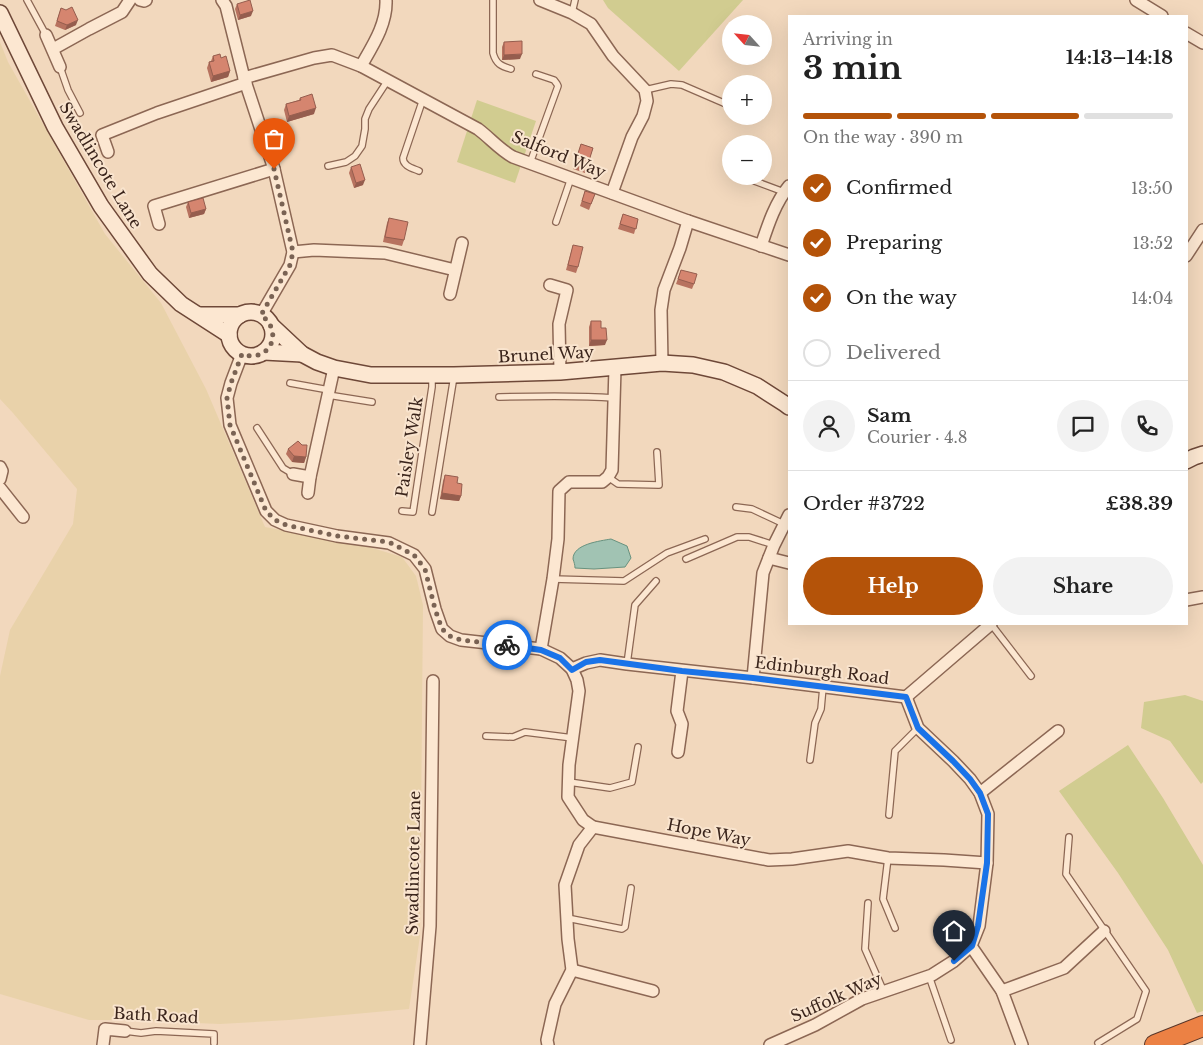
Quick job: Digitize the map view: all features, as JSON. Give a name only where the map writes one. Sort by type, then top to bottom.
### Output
[{"type":"highway","points":[[1167,1043],[1203,1026]]},
{"type":"street","points":[[53,49],[122,12],[130,0]]},
{"type":"street","points":[[140,0],[146,0]]},
{"type":"street","points":[[222,0],[226,6],[245,80],[274,169],[293,252],[290,265],[266,320]]},
{"type":"street","points":[[361,66],[381,31],[387,7],[386,0]]},
{"type":"street","points":[[540,0],[572,13],[591,24],[613,56],[645,90],[646,101],[643,116],[632,137],[612,193]]},
{"type":"street","points":[[1136,0],[1150,3],[1161,15]]},
{"type":"street","name":"Swadlincote Lane","points":[[0,13],[55,127],[101,206],[150,274],[181,304],[229,335]]},
{"type":"street","points":[[1188,33],[1203,43]]},
{"type":"street","points":[[46,34],[60,67]]},
{"type":"street","name":"Salford Way","points":[[108,152],[102,135],[157,112],[245,80],[314,58],[332,55],[361,66],[478,129],[504,152],[688,221],[788,256]]},
{"type":"street","points":[[159,224],[154,206],[274,169]]},
{"type":"street","points":[[761,246],[769,220],[786,189]]},
{"type":"street","points":[[662,363],[661,310],[664,290],[688,221]]},
{"type":"street","points":[[1188,253],[1203,230]]},
{"type":"street","points":[[450,294],[462,243]]},
{"type":"street","points":[[293,252],[314,250],[385,253],[455,270]]},
{"type":"street","points":[[550,286],[567,290],[558,324],[560,372]]},
{"type":"street","points":[[200,315],[240,315],[253,312],[266,320],[273,331],[273,338],[270,345],[260,355],[242,354],[234,348],[230,341],[230,328],[240,315]]},
{"type":"street","name":"Brunel Way","points":[[266,320],[302,354],[317,362],[334,368],[371,375],[560,372],[662,363],[693,365],[724,372],[757,386],[788,405]]},
{"type":"street","name":"Brunel Way","points":[[264,352],[302,354]]},
{"type":"street","points":[[242,354],[227,398],[230,425],[266,511],[275,520],[286,525],[337,536],[389,542],[414,555],[425,569],[442,629],[450,636],[461,640],[541,650],[560,658],[572,670],[577,680],[579,691],[568,797],[583,820],[593,827],[579,845],[565,885],[572,970],[555,1004],[547,1040],[548,1045]]},
{"type":"street","points":[[308,493],[310,476],[334,368]]},
{"type":"street","points":[[541,650],[558,539],[559,491],[569,482],[602,482],[612,470],[615,368]]},
{"type":"street","points":[[1188,452],[1203,452]]},
{"type":"street","points":[[1188,459],[1203,452]]},
{"type":"street","points":[[0,467],[2,471],[0,480]]},
{"type":"street","points":[[293,474],[310,476]]},
{"type":"street","points":[[0,488],[23,517]]},
{"type":"street","points":[[753,678],[763,573],[774,544],[787,520]]},
{"type":"street","points":[[768,558],[788,563]]},
{"type":"street","points":[[1188,600],[1203,597]]},
{"type":"street","points":[[906,697],[990,625]]},
{"type":"street","name":"Edinburgh Road","points":[[572,670],[586,662],[600,660],[906,697],[918,728],[953,761],[980,793],[988,814],[987,863]]},
{"type":"street","points":[[678,752],[682,724],[677,711],[682,671]]},
{"type":"street","name":"Swadlincote Lane","points":[[420,1045],[430,926],[433,681]]},
{"type":"street","points":[[980,793],[1058,730]]},
{"type":"street","name":"Hope Way","points":[[593,827],[769,860],[792,859],[848,851],[888,858],[987,863]]},
{"type":"street","points":[[987,863],[978,926],[972,946],[1002,991],[1022,1045]]},
{"type":"street","points":[[1002,991],[1064,968],[1104,931]]},
{"type":"street","name":"Suffolk Way","points":[[770,1045],[815,1025],[862,1000],[930,976],[954,961],[972,946]]},
{"type":"street","points":[[572,970],[652,991]]},
{"type":"street","name":"Bath Road","points":[[103,1045],[104,1029],[125,1031]]},
{"type":"lane","points":[[27,0],[46,34]]},
{"type":"lane","points":[[493,0],[494,59],[498,64],[511,69]]},
{"type":"lane","points":[[572,13],[575,0]]},
{"type":"lane","points":[[60,67],[68,90],[80,113]]},
{"type":"lane","points":[[530,163],[558,86],[554,80],[536,74]]},
{"type":"lane","points":[[328,166],[346,162],[355,156],[362,146],[369,109],[388,80]]},
{"type":"lane","points":[[645,90],[671,84],[682,85],[722,102]]},
{"type":"lane","points":[[418,171],[405,165],[403,158],[423,99]]},
{"type":"lane","points":[[556,222],[571,178]]},
{"type":"lane","points":[[772,185],[786,189]]},
{"type":"lane","name":"Paisley Walk","points":[[402,511],[413,512],[432,387],[432,375]]},
{"type":"lane","points":[[432,512],[454,375]]},
{"type":"lane","points":[[290,383],[372,402]]},
{"type":"lane","points":[[499,397],[548,395],[614,398]]},
{"type":"lane","points":[[257,428],[283,468],[293,474]]},
{"type":"lane","points":[[608,477],[618,484],[659,485],[657,452]]},
{"type":"lane","points":[[736,508],[752,509],[787,520]]},
{"type":"lane","points":[[686,559],[736,537],[749,537],[774,544]]},
{"type":"lane","points":[[553,579],[624,581],[667,553],[705,539]]},
{"type":"lane","points":[[627,664],[635,605],[656,581]]},
{"type":"lane","points":[[992,625],[1031,676]]},
{"type":"lane","points":[[810,760],[815,723],[821,709],[822,687]]},
{"type":"lane","points":[[889,815],[895,752],[918,728]]},
{"type":"lane","points":[[486,736],[513,738],[525,732],[573,738]]},
{"type":"lane","points":[[569,782],[610,788],[632,782],[638,747]]},
{"type":"lane","points":[[1069,836],[1066,874],[1146,991],[1137,1019],[1098,1043]]},
{"type":"lane","points":[[888,858],[883,899],[895,928]]},
{"type":"lane","points":[[567,918],[622,930],[625,928],[631,888]]},
{"type":"lane","points":[[868,903],[865,949],[884,992]]},
{"type":"lane","points":[[930,976],[951,1040]]},
{"type":"lane","name":"Bath Road","points":[[125,1031],[214,1034],[214,1043]]},
{"type":"shaded area","points":[[603,0],[743,0],[729,15],[722,15],[722,23],[679,71],[608,8]]},
{"type":"shaded area","points":[[0,42],[8,62],[105,234],[161,303],[206,389],[265,527],[369,547],[402,557],[416,576],[423,605],[420,936],[409,1009],[220,1024],[89,1020],[0,994],[0,676],[10,630],[73,524],[77,489],[0,399]]},
{"type":"shaded area","points":[[477,100],[536,121],[515,183],[457,162]]},
{"type":"shaded area","points":[[611,539],[627,546],[631,558],[625,567],[575,568],[573,559],[577,550],[588,544]]},
{"type":"shaded area","points":[[1185,695],[1203,701],[1203,782],[1201,784],[1170,741],[1141,728],[1144,702]]},
{"type":"shaded area","points":[[1128,745],[1163,798],[1203,865],[1203,1011],[1197,1013],[1168,950],[1118,873],[1059,791]]},
{"type":"building","points":[[250,0],[253,11],[240,15],[237,4]]},
{"type":"building","points":[[72,7],[78,20],[67,25],[57,21],[61,8],[66,10]]},
{"type":"building","points":[[522,41],[522,54],[504,55],[504,42]]},
{"type":"building","points":[[220,54],[221,58],[226,56],[230,71],[213,76],[209,62],[214,61],[213,56]]},
{"type":"building","points":[[312,94],[316,108],[289,116],[286,104],[301,100],[300,98]]},
{"type":"building","points":[[581,144],[593,148],[587,167],[575,163]]},
{"type":"building","points":[[360,164],[365,180],[356,183],[351,167]]},
{"type":"building","points":[[585,191],[595,194],[591,204],[582,201]]},
{"type":"building","points":[[203,198],[206,209],[191,213],[188,202]]},
{"type":"building","points":[[623,214],[638,219],[636,229],[620,224]]},
{"type":"building","points":[[389,218],[408,222],[404,240],[385,237]]},
{"type":"building","points":[[573,245],[583,247],[578,267],[568,265]]},
{"type":"building","points":[[681,270],[697,274],[694,284],[678,279]]},
{"type":"building","points":[[591,321],[601,321],[601,328],[606,328],[607,340],[591,340]]},
{"type":"building","points":[[298,441],[302,445],[307,445],[306,457],[294,456],[288,449]]},
{"type":"building","points":[[445,475],[458,477],[457,483],[462,484],[461,496],[442,493]]},
{"type":"way so far","points":[[274,169],[293,252],[290,265],[261,315],[266,318],[273,331],[270,345],[260,355],[246,356],[242,354],[227,398],[230,425],[266,511],[275,520],[286,525],[337,536],[389,542],[414,555],[425,569],[442,629],[450,636],[461,640],[507,645]]},
{"type":"route","points":[[507,645],[541,650],[560,658],[572,670],[586,662],[600,660],[906,697],[918,728],[970,779],[980,793],[988,814],[987,863],[978,926],[972,946],[954,961]]}]
